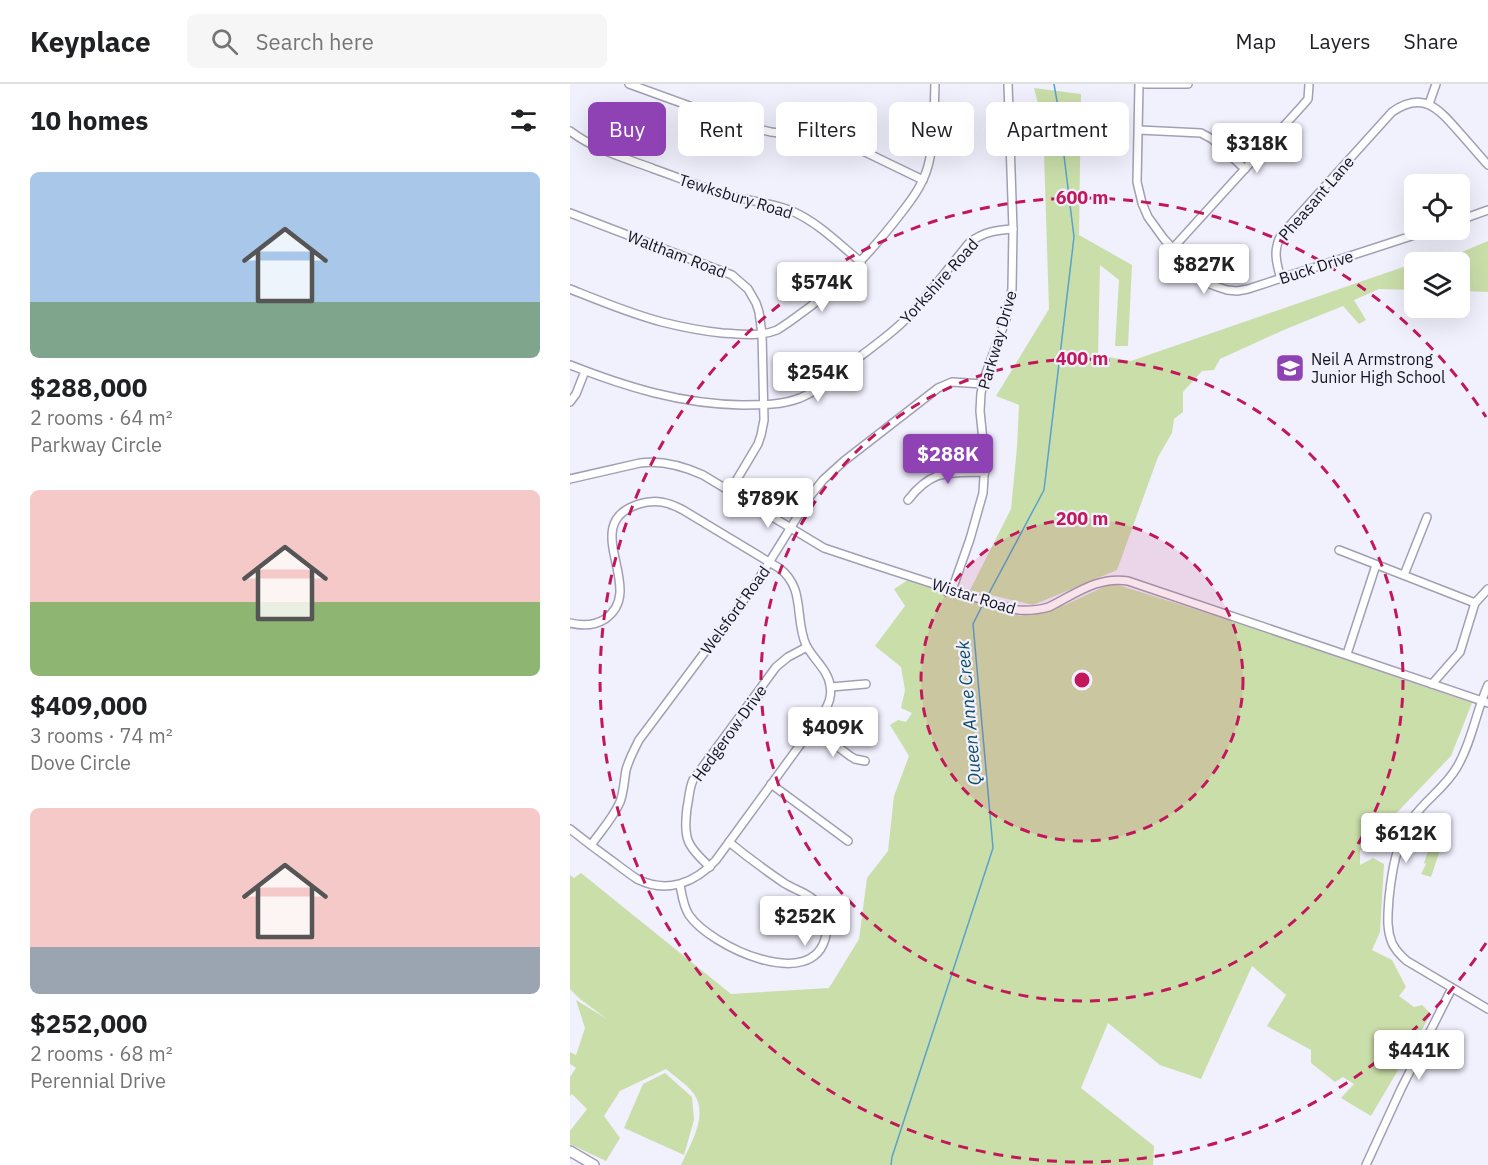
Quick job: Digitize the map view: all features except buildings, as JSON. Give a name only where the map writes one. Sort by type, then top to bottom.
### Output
[{"type":"main road","points":[[570,1151],[594,1165]]},
{"type":"street","points":[[629,84],[742,125],[844,144],[923,180]]},
{"type":"street","points":[[570,289],[660,322],[730,333],[762,334],[777,330],[841,281],[861,262],[913,197],[923,180],[930,157],[935,84]]},
{"type":"street","name":"Parkway Drive","points":[[952,590],[981,505],[985,472],[980,411],[983,384],[1011,298],[1013,229],[1008,84]]},
{"type":"street","name":"Buck Drive","points":[[1139,84],[1137,182],[1148,217],[1200,276],[1215,286],[1227,290],[1240,290],[1404,239]]},
{"type":"street","points":[[1145,84],[1188,84]]},
{"type":"street","points":[[1436,84],[1429,104],[1442,112],[1488,165]]},
{"type":"street","points":[[1173,248],[1308,99],[1309,85]]},
{"type":"street","name":"Pheasant Lane","points":[[1281,279],[1275,249],[1286,228],[1392,112],[1401,105],[1412,102],[1429,104]]},
{"type":"street","points":[[1138,130],[1201,133],[1212,139],[1245,169]]},
{"type":"street","name":"Tewksbury Road","points":[[570,131],[600,149],[688,183],[733,197],[775,205],[795,213],[812,222],[861,262]]},
{"type":"street","points":[[1470,216],[1488,210]]},
{"type":"street","name":"Waltham Road","points":[[570,213],[732,275],[744,284],[752,295],[759,312],[762,334],[764,420],[761,435],[753,453],[730,491]]},
{"type":"street","name":"Yorkshire Road","points":[[570,365],[619,384],[656,394],[715,403],[763,405],[782,403],[802,397],[827,383],[904,321],[970,242],[994,230],[1013,229]]},
{"type":"street","points":[[570,402],[576,394],[585,371]]},
{"type":"street","name":"Welsford Road","points":[[591,845],[620,803],[630,757],[639,740],[755,585],[811,495],[834,470],[938,388],[952,382],[983,384]]},
{"type":"street","name":"Wistar Road","points":[[570,479],[650,462],[690,469],[824,548],[1016,610],[1049,607],[1096,583],[1121,580],[1484,701]]},
{"type":"street","points":[[908,500],[923,483],[934,476],[949,473],[985,472]]},
{"type":"street","points":[[570,622],[583,625],[594,624],[604,620],[616,607],[621,588],[612,545],[613,530],[620,517],[631,508],[660,501],[672,504],[783,571],[793,584],[798,597],[801,628],[807,647],[824,670],[831,687],[825,712],[710,867],[701,874],[680,885],[656,885],[639,879],[570,829]]},
{"type":"street","points":[[1404,576],[1427,517]]},
{"type":"street","points":[[1339,550],[1475,603]]},
{"type":"street","points":[[1347,654],[1376,565]]},
{"type":"street","points":[[1432,684],[1460,652],[1475,603],[1488,589]]},
{"type":"street","name":"Hedgerow Drive","points":[[710,867],[692,850],[687,838],[686,821],[691,783],[776,667],[788,657],[807,647]]},
{"type":"street","points":[[831,687],[866,684]]},
{"type":"street","points":[[1488,685],[1459,765],[1411,820],[1399,844],[1391,876],[1387,921],[1393,945],[1401,956],[1488,1010]]},
{"type":"street","points":[[813,728],[850,756],[865,761]]},
{"type":"street","points":[[771,784],[848,841]]},
{"type":"street","points":[[680,885],[686,909],[693,920],[729,947],[742,953],[784,964],[803,962],[816,954],[825,941],[827,930],[826,919],[819,905],[811,897],[783,882],[729,842]]},
{"type":"street","points":[[1366,1165],[1452,988]]},
{"type":"green space","points":[[1034,88],[1081,94],[1081,102],[1038,102]]},
{"type":"green space","points":[[1044,156],[1080,156],[1079,235],[1132,265],[1128,346],[1115,346],[1119,280],[1100,265],[1098,355],[1131,361],[1404,267],[1404,290],[1379,289],[1354,300],[1366,320],[1359,324],[1343,306],[1220,359],[1214,370],[1202,371],[1183,392],[1183,412],[1174,419],[1172,433],[1158,457],[1117,570],[1033,605],[970,590],[1011,509],[1019,405],[996,396],[1049,309]]},
{"type":"green space","points":[[1488,241],[1488,292],[1470,291],[1470,252],[1462,252]]},
{"type":"green space","points":[[908,580],[1020,616],[1065,605],[1112,583],[1245,625],[1472,703],[1451,756],[1360,851],[1360,865],[1373,858],[1384,864],[1380,932],[1372,950],[1392,960],[1406,987],[1399,996],[1414,1007],[1422,1005],[1431,1014],[1371,1116],[1341,1098],[1354,1084],[1343,1077],[1335,1082],[1311,1063],[1311,1050],[1267,1026],[1286,995],[1252,966],[1201,1079],[1160,1065],[1108,1023],[1081,1088],[1154,1146],[1153,1165],[681,1165],[693,1139],[700,1111],[692,1091],[666,1069],[620,1091],[604,1116],[620,1138],[606,1161],[570,1144],[570,1131],[587,1109],[572,1094],[570,1096],[570,1077],[576,1068],[570,1064],[570,1052],[576,1055],[585,1028],[576,1000],[607,1019],[570,989],[570,875],[574,878],[581,873],[731,994],[829,988],[859,939],[867,878],[888,851],[894,796],[909,756],[890,725],[898,720],[906,722],[912,713],[901,708],[905,690],[901,667],[875,646],[905,606],[894,589]]},
{"type":"green space","points":[[1431,842],[1441,847],[1431,877],[1421,874]]},
{"type":"green space","points":[[665,1073],[692,1097],[694,1120],[684,1155],[624,1128],[643,1084]]},
{"type":"waterway","name":"Queen Anne Creek","points":[[987,597],[1044,490],[1074,237],[1054,84]]},
{"type":"waterway","name":"Queen Anne Creek","points":[[891,1165],[993,848],[973,624],[983,604]]},
{"type":"place","name":"Neil A Armstrong Junior High School","points":[[1290,368]]}]
